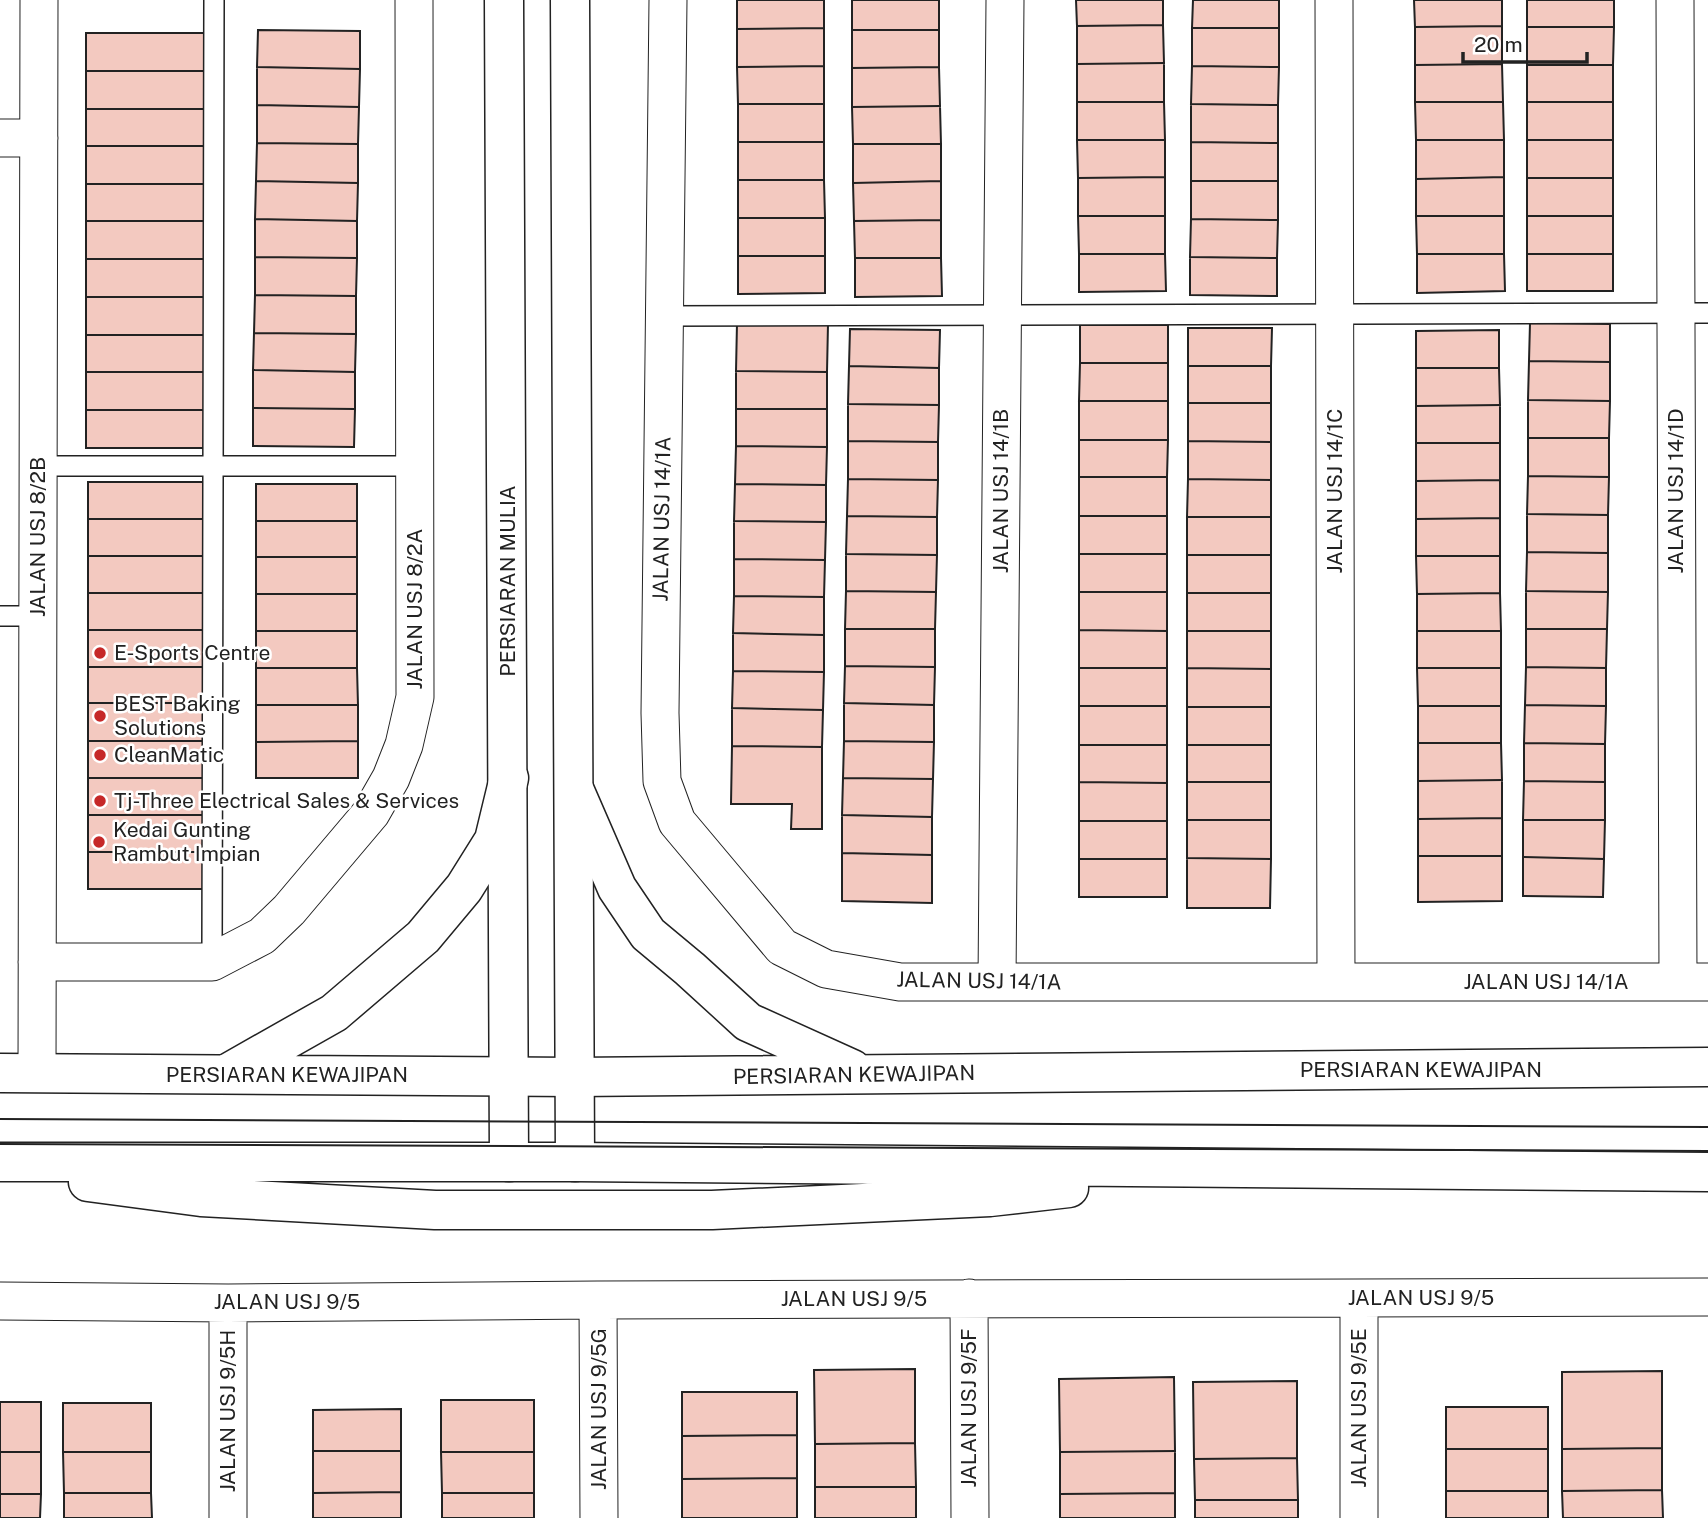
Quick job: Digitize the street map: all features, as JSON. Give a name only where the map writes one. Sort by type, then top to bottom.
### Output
[{"type":"main road","name":"PERSIARAN MULIA","points":[[504,0],[509,1162]]},
{"type":"main road","points":[[570,0],[575,1162]]},
{"type":"main road","points":[[226,1074],[334,1013],[423,937],[464,888],[494,840],[509,778]]},
{"type":"main road","points":[[574,789],[617,888],[648,934],[748,1022],[865,1074]]},
{"type":"main road","name":"PERSIARAN KEWAJIPAN","points":[[0,1073],[574,1077],[1708,1067]]},
{"type":"main road","points":[[0,1162],[575,1162],[1708,1172]]},
{"type":"main road","points":[[0,1170],[214,1198],[435,1210],[712,1210],[990,1197],[1220,1169]]},
{"type":"street","name":"JALAN USJ 8/2B","points":[[37,1073],[39,0]]},
{"type":"street","name":"JALAN USJ 8/2A","points":[[37,962],[212,962],[262,936],[289,910],[371,813],[391,778],[404,745],[415,697],[414,0]]},
{"type":"street","name":"JALAN USJ 14/1A","points":[[668,0],[660,713],[662,781],[677,822],[782,947],[826,969],[900,982],[1693,982]]},
{"type":"street","name":"JALAN USJ 14/1B","points":[[997,982],[1005,0]]},
{"type":"street","name":"JALAN USJ 14/1C","points":[[1334,0],[1336,982]]},
{"type":"street","name":"JALAN USJ 14/1D","points":[[1675,0],[1692,313],[1693,982]]},
{"type":"street","points":[[0,138],[39,138]]},
{"type":"street","name":"JALAN USJ 9/5","points":[[0,1301],[228,1303],[1708,1297]]},
{"type":"street","name":"JALAN USJ 9/5F","points":[[969,1298],[970,1518]]},
{"type":"street","name":"JALAN USJ 9/5E","points":[[1359,1298],[1359,1518]]},
{"type":"street","name":"JALAN USJ 9/5G","points":[[598,1300],[599,1518]]},
{"type":"street","name":"JALAN USJ 9/5H","points":[[228,1303],[228,1518]]},
{"type":"lane","points":[[212,962],[214,0]]},
{"type":"lane","points":[[664,316],[1692,313]]},
{"type":"lane","points":[[38,466],[415,467]]},
{"type":"lane","points":[[0,616],[37,615]]},
{"type":"building","points":[[737,0],[824,0],[824,28],[737,29]]},
{"type":"building","points":[[852,0],[939,0],[939,30],[852,30]]},
{"type":"building","points":[[1076,0],[1163,0],[1163,25],[1077,26]]},
{"type":"building","points":[[1193,0],[1279,0],[1279,28],[1192,28]]},
{"type":"building","points":[[1414,0],[1502,0],[1502,26],[1415,27]]},
{"type":"building","points":[[1527,0],[1614,0],[1614,27],[1527,27]]},
{"type":"building","points":[[1163,25],[1164,63],[1077,64],[1077,26]]},
{"type":"building","points":[[1502,26],[1502,64],[1415,65],[1415,27]]},
{"type":"building","points":[[1527,27],[1614,27],[1613,65],[1527,65]]},
{"type":"building","points":[[824,28],[824,66],[737,67],[737,29]]},
{"type":"building","points":[[1192,28],[1279,28],[1279,67],[1192,66]]},
{"type":"building","points":[[258,30],[360,31],[360,69],[257,67]]},
{"type":"building","points":[[852,30],[939,30],[939,67],[852,68]]},
{"type":"building","points":[[86,33],[210,33],[210,71],[86,71]]},
{"type":"building","points":[[1164,63],[1164,102],[1077,102],[1077,64]]},
{"type":"building","points":[[1502,64],[1503,102],[1415,102],[1415,65]]},
{"type":"building","points":[[1527,65],[1613,65],[1613,102],[1527,102]]},
{"type":"building","points":[[824,66],[824,104],[738,104],[737,67]]},
{"type":"building","points":[[1192,66],[1279,67],[1278,105],[1191,104]]},
{"type":"building","points":[[257,67],[360,69],[359,107],[257,105]]},
{"type":"building","points":[[939,67],[940,106],[852,107],[852,68]]},
{"type":"building","points":[[86,71],[210,71],[210,109],[86,109]]},
{"type":"building","points":[[1077,102],[1164,102],[1165,140],[1077,140]]},
{"type":"building","points":[[1415,102],[1503,102],[1504,140],[1416,140]]},
{"type":"building","points":[[1527,102],[1613,102],[1613,140],[1527,140]]},
{"type":"building","points":[[738,104],[824,104],[824,142],[738,142]]},
{"type":"building","points":[[1191,104],[1278,105],[1278,143],[1191,142]]},
{"type":"building","points":[[257,105],[359,107],[358,144],[257,143]]},
{"type":"building","points":[[940,106],[941,144],[853,144],[852,107]]},
{"type":"building","points":[[86,109],[210,109],[210,146],[86,146]]},
{"type":"building","points":[[1077,140],[1165,140],[1165,177],[1078,178]]},
{"type":"building","points":[[1416,140],[1504,140],[1504,177],[1416,179]]},
{"type":"building","points":[[1527,140],[1613,140],[1613,178],[1527,178]]},
{"type":"building","points":[[738,142],[824,142],[824,180],[738,180]]},
{"type":"building","points":[[1191,142],[1278,143],[1278,181],[1191,181]]},
{"type":"building","points":[[257,143],[358,144],[358,183],[256,181]]},
{"type":"building","points":[[853,144],[941,144],[941,181],[853,183]]},
{"type":"building","points":[[86,146],[210,146],[210,184],[86,184]]},
{"type":"building","points":[[1165,177],[1165,216],[1078,216],[1078,178]]},
{"type":"building","points":[[1504,177],[1504,216],[1416,216],[1416,179]]},
{"type":"building","points":[[1527,178],[1613,178],[1613,216],[1527,216]]},
{"type":"building","points":[[738,180],[824,180],[825,218],[738,218]]},
{"type":"building","points":[[256,181],[358,183],[357,221],[255,219]]},
{"type":"building","points":[[941,181],[941,220],[854,221],[853,183]]},
{"type":"building","points":[[1191,181],[1278,181],[1278,220],[1191,219]]},
{"type":"building","points":[[86,184],[210,184],[210,221],[86,221]]},
{"type":"building","points":[[1078,216],[1165,216],[1165,254],[1079,254]]},
{"type":"building","points":[[1416,216],[1504,216],[1504,254],[1417,254]]},
{"type":"building","points":[[1527,216],[1613,216],[1613,254],[1527,254]]},
{"type":"building","points":[[738,218],[825,218],[825,256],[738,256]]},
{"type":"building","points":[[255,219],[357,221],[357,258],[255,257]]},
{"type":"building","points":[[1191,219],[1278,220],[1277,258],[1190,257]]},
{"type":"building","points":[[941,220],[941,258],[855,258],[854,221]]},
{"type":"building","points":[[86,221],[210,221],[210,259],[86,259]]},
{"type":"building","points":[[1079,254],[1165,254],[1166,291],[1079,292]]},
{"type":"building","points":[[1417,254],[1504,254],[1505,291],[1417,293]]},
{"type":"building","points":[[1527,254],[1613,254],[1613,291],[1527,291]]},
{"type":"building","points":[[738,256],[825,256],[825,293],[738,294]]},
{"type":"building","points":[[255,257],[357,258],[356,296],[255,295]]},
{"type":"building","points":[[1190,257],[1277,258],[1277,296],[1190,295]]},
{"type":"building","points":[[855,258],[941,258],[942,296],[855,297]]},
{"type":"building","points":[[86,259],[210,259],[210,297],[86,297]]},
{"type":"building","points":[[255,295],[356,296],[356,334],[254,333]]},
{"type":"building","points":[[86,297],[210,297],[210,335],[86,335]]},
{"type":"building","points":[[737,323],[828,324],[827,372],[736,371]]},
{"type":"building","points":[[1530,323],[1610,324],[1610,362],[1529,361]]},
{"type":"building","points":[[1080,325],[1168,325],[1168,363],[1080,363]]},
{"type":"building","points":[[1188,328],[1272,328],[1271,366],[1188,366]]},
{"type":"building","points":[[850,329],[940,330],[939,368],[849,366]]},
{"type":"building","points":[[1499,330],[1499,368],[1416,368],[1416,331]]},
{"type":"building","points":[[254,333],[356,334],[355,372],[253,370]]},
{"type":"building","points":[[86,335],[210,335],[210,372],[86,372]]},
{"type":"building","points":[[1529,361],[1610,362],[1610,401],[1528,400]]},
{"type":"building","points":[[1080,363],[1168,363],[1168,401],[1079,401]]},
{"type":"building","points":[[849,366],[939,368],[939,405],[848,404]]},
{"type":"building","points":[[1188,366],[1271,366],[1271,403],[1188,403]]},
{"type":"building","points":[[1416,368],[1499,368],[1500,405],[1416,406]]},
{"type":"building","points":[[253,370],[355,372],[355,409],[253,408]]},
{"type":"building","points":[[736,371],[827,372],[827,409],[736,409]]},
{"type":"building","points":[[86,372],[210,372],[210,410],[86,410]]},
{"type":"building","points":[[1528,400],[1610,401],[1609,438],[1528,438]]},
{"type":"building","points":[[1079,401],[1168,401],[1168,440],[1079,440]]},
{"type":"building","points":[[1188,403],[1271,403],[1271,442],[1188,441]]},
{"type":"building","points":[[848,404],[939,405],[938,442],[848,441]]},
{"type":"building","points":[[1500,405],[1500,443],[1416,443],[1416,406]]},
{"type":"building","points":[[253,408],[355,409],[354,447],[253,446]]},
{"type":"building","points":[[736,409],[827,409],[827,447],[736,446]]},
{"type":"building","points":[[86,410],[210,410],[210,448],[86,448]]},
{"type":"building","points":[[1528,438],[1609,438],[1609,477],[1528,476]]},
{"type":"building","points":[[1079,440],[1168,440],[1167,477],[1079,477]]},
{"type":"building","points":[[848,441],[938,442],[938,480],[848,479]]},
{"type":"building","points":[[1188,441],[1271,442],[1271,480],[1188,479]]},
{"type":"building","points":[[1416,443],[1500,443],[1500,480],[1416,481]]},
{"type":"building","points":[[736,446],[827,447],[826,485],[735,484]]},
{"type":"building","points":[[1528,476],[1609,477],[1608,515],[1527,514]]},
{"type":"building","points":[[1079,477],[1167,477],[1167,516],[1079,516]]},
{"type":"building","points":[[848,479],[938,480],[937,517],[847,516]]},
{"type":"building","points":[[1188,479],[1271,480],[1271,517],[1187,517]]},
{"type":"building","points":[[1500,480],[1500,518],[1416,519],[1416,481]]},
{"type":"building","points":[[88,482],[217,482],[217,519],[88,519]]},
{"type":"building","points":[[256,484],[357,484],[357,521],[256,521]]},
{"type":"building","points":[[735,484],[826,485],[826,522],[734,521]]},
{"type":"building","points":[[1527,514],[1608,515],[1608,553],[1527,552]]},
{"type":"building","points":[[847,516],[937,517],[937,555],[846,554]]},
{"type":"building","points":[[1079,516],[1167,516],[1167,554],[1079,554]]},
{"type":"building","points":[[1187,517],[1271,517],[1271,555],[1187,555]]},
{"type":"building","points":[[1500,518],[1500,556],[1416,556],[1416,519]]},
{"type":"building","points":[[88,519],[217,519],[217,556],[88,556]]},
{"type":"building","points":[[256,521],[357,521],[357,557],[256,557]]},
{"type":"building","points":[[734,521],[826,522],[825,560],[734,559]]},
{"type":"building","points":[[1527,552],[1608,553],[1608,592],[1526,591]]},
{"type":"building","points":[[846,554],[937,555],[936,592],[846,591]]},
{"type":"building","points":[[1079,554],[1167,554],[1167,592],[1079,592]]},
{"type":"building","points":[[1187,555],[1271,555],[1271,593],[1187,593]]},
{"type":"building","points":[[88,556],[217,556],[217,593],[88,593]]},
{"type":"building","points":[[1416,556],[1500,556],[1500,593],[1417,594]]},
{"type":"building","points":[[256,557],[357,557],[357,594],[256,594]]},
{"type":"building","points":[[734,559],[825,560],[824,597],[734,596]]},
{"type":"building","points":[[846,591],[936,592],[935,629],[845,629]]},
{"type":"building","points":[[1526,591],[1608,592],[1607,629],[1526,629]]},
{"type":"building","points":[[1079,592],[1167,592],[1167,631],[1079,630]]},
{"type":"building","points":[[88,593],[217,593],[217,630],[88,630]]},
{"type":"building","points":[[1187,593],[1271,593],[1271,631],[1187,631]]},
{"type":"building","points":[[1500,593],[1501,631],[1417,631],[1417,594]]},
{"type":"building","points":[[256,594],[357,594],[357,631],[256,631]]},
{"type":"building","points":[[734,596],[824,597],[824,635],[733,633]]},
{"type":"building","points":[[845,629],[935,629],[935,667],[845,666]]},
{"type":"building","points":[[1526,629],[1607,629],[1606,668],[1526,667]]},
{"type":"building","points":[[88,630],[217,630],[217,667],[88,667]]},
{"type":"building","points":[[1079,630],[1167,631],[1167,668],[1079,668]]},
{"type":"building","points":[[256,631],[357,631],[357,668],[256,668]]},
{"type":"building","points":[[1187,631],[1271,631],[1271,669],[1187,668]]},
{"type":"building","points":[[1417,631],[1501,631],[1501,668],[1417,668]]},
{"type":"building","points":[[733,633],[824,635],[824,672],[733,671]]},
{"type":"building","points":[[845,666],[935,667],[934,705],[844,703]]},
{"type":"building","points":[[88,667],[217,667],[217,703],[88,703]]},
{"type":"building","points":[[1526,667],[1606,668],[1606,706],[1525,705]]},
{"type":"building","points":[[256,668],[357,668],[358,705],[256,705]]},
{"type":"building","points":[[1079,668],[1167,668],[1167,706],[1079,706]]},
{"type":"building","points":[[1187,668],[1271,669],[1271,707],[1187,707]]},
{"type":"building","points":[[1417,668],[1501,668],[1501,706],[1418,706]]},
{"type":"building","points":[[733,671],[824,672],[823,710],[732,708]]},
{"type":"building","points":[[88,703],[217,703],[217,741],[88,741]]},
{"type":"building","points":[[844,703],[934,705],[934,742],[844,741]]},
{"type":"building","points":[[256,705],[358,705],[358,741],[256,742]]},
{"type":"building","points":[[1525,705],[1606,706],[1605,744],[1524,743]]},
{"type":"building","points":[[1079,706],[1167,706],[1167,745],[1079,745]]},
{"type":"building","points":[[1418,706],[1501,706],[1501,743],[1418,743]]},
{"type":"building","points":[[1187,707],[1271,707],[1271,745],[1187,745]]},
{"type":"building","points":[[732,708],[823,710],[822,747],[732,746]]},
{"type":"building","points":[[88,741],[217,741],[217,778],[88,778]]},
{"type":"building","points":[[358,741],[358,778],[256,778],[256,742]]},
{"type":"building","points":[[844,741],[934,742],[933,779],[843,778]]},
{"type":"building","points":[[1418,743],[1501,743],[1502,780],[1418,781]]},
{"type":"building","points":[[1524,743],[1605,744],[1605,782],[1524,781]]},
{"type":"building","points":[[1079,745],[1167,745],[1167,783],[1079,782]]},
{"type":"building","points":[[1187,745],[1271,745],[1271,782],[1187,782]]},
{"type":"building","points":[[732,746],[822,747],[822,829],[791,829],[792,804],[731,804]]},
{"type":"building","points":[[88,778],[217,778],[217,815],[88,815]]},
{"type":"building","points":[[843,778],[933,779],[932,817],[842,815]]},
{"type":"building","points":[[1502,780],[1502,818],[1418,819],[1418,781]]},
{"type":"building","points":[[1524,781],[1605,782],[1605,820],[1523,820]]},
{"type":"building","points":[[1079,782],[1167,783],[1167,821],[1079,821]]},
{"type":"building","points":[[1187,782],[1271,782],[1271,820],[1187,820]]},
{"type":"building","points":[[88,815],[217,815],[217,852],[88,852]]},
{"type":"building","points":[[842,815],[932,817],[932,855],[842,853]]},
{"type":"building","points":[[1502,818],[1502,856],[1418,856],[1418,819]]},
{"type":"building","points":[[1187,820],[1271,820],[1271,859],[1187,858]]},
{"type":"building","points":[[1523,820],[1605,820],[1604,859],[1523,857]]},
{"type":"building","points":[[1079,821],[1167,821],[1167,859],[1079,859]]},
{"type":"building","points":[[88,852],[217,852],[217,889],[88,889]]},
{"type":"building","points":[[842,853],[932,855],[932,903],[842,901]]},
{"type":"building","points":[[1418,856],[1502,856],[1502,901],[1418,902]]},
{"type":"building","points":[[1523,857],[1604,859],[1603,897],[1523,896]]},
{"type":"building","points":[[1187,858],[1271,859],[1270,908],[1187,908]]},
{"type":"building","points":[[1079,859],[1167,859],[1167,897],[1079,897]]},
{"type":"building","points":[[915,1369],[915,1443],[815,1444],[814,1370]]},
{"type":"building","points":[[1662,1371],[1662,1448],[1562,1449],[1562,1372]]},
{"type":"building","points":[[1174,1377],[1175,1451],[1060,1452],[1059,1379]]},
{"type":"building","points":[[1297,1381],[1297,1458],[1194,1459],[1193,1382]]},
{"type":"building","points":[[682,1392],[797,1392],[797,1435],[682,1436]]},
{"type":"building","points":[[441,1400],[534,1400],[534,1452],[441,1452]]},
{"type":"building","points":[[0,1402],[41,1402],[41,1452],[0,1452]]},
{"type":"building","points":[[63,1403],[151,1403],[151,1452],[63,1452]]},
{"type":"building","points":[[1446,1407],[1548,1407],[1548,1449],[1446,1449]]},
{"type":"building","points":[[401,1409],[401,1451],[313,1451],[313,1410]]},
{"type":"building","points":[[797,1435],[797,1478],[682,1479],[682,1436]]},
{"type":"building","points":[[915,1443],[916,1487],[815,1487],[815,1444]]},
{"type":"building","points":[[1662,1448],[1662,1490],[1562,1491],[1562,1449]]},
{"type":"building","points":[[1446,1449],[1548,1449],[1548,1491],[1446,1491]]},
{"type":"building","points":[[313,1451],[401,1451],[401,1492],[313,1493]]},
{"type":"building","points":[[1175,1451],[1175,1493],[1060,1494],[1060,1452]]},
{"type":"building","points":[[0,1452],[41,1452],[41,1494],[0,1494]]},
{"type":"building","points":[[63,1452],[151,1452],[151,1493],[64,1493]]},
{"type":"building","points":[[441,1452],[534,1452],[534,1493],[442,1493]]},
{"type":"building","points":[[1297,1458],[1298,1500],[1195,1500],[1194,1459]]},
{"type":"building","points":[[797,1478],[797,1518],[682,1518],[682,1479]]},
{"type":"building","points":[[815,1487],[916,1487],[916,1518],[815,1518]]},
{"type":"building","points":[[1662,1490],[1663,1518],[1563,1518],[1562,1491]]},
{"type":"building","points":[[1446,1491],[1548,1491],[1548,1518],[1446,1518]]},
{"type":"building","points":[[401,1492],[401,1518],[313,1518],[313,1493]]},
{"type":"building","points":[[64,1493],[151,1493],[152,1518],[64,1518]]},
{"type":"building","points":[[442,1493],[534,1493],[534,1518],[442,1518]]},
{"type":"building","points":[[1175,1493],[1175,1518],[1060,1518],[1060,1494]]},
{"type":"building","points":[[0,1494],[41,1494],[40,1518],[0,1518]]},
{"type":"building","points":[[1195,1500],[1298,1500],[1298,1518],[1195,1518]]},
{"type":"tram line","points":[[0,1119],[1708,1127]]},
{"type":"tram line","points":[[0,1144],[1708,1151]]},
{"type":"place","name":"E-Sports Centre","points":[[100,653]]},
{"type":"place","name":"BEST Baking Solutions","points":[[100,716]]},
{"type":"place","name":"CleanMatic","points":[[100,755]]},
{"type":"place","name":"Tj-Three Electrical Sales & Services","points":[[100,801]]},
{"type":"place","name":"Kedai Gunting Rambut Impian","points":[[99,842]]}]
